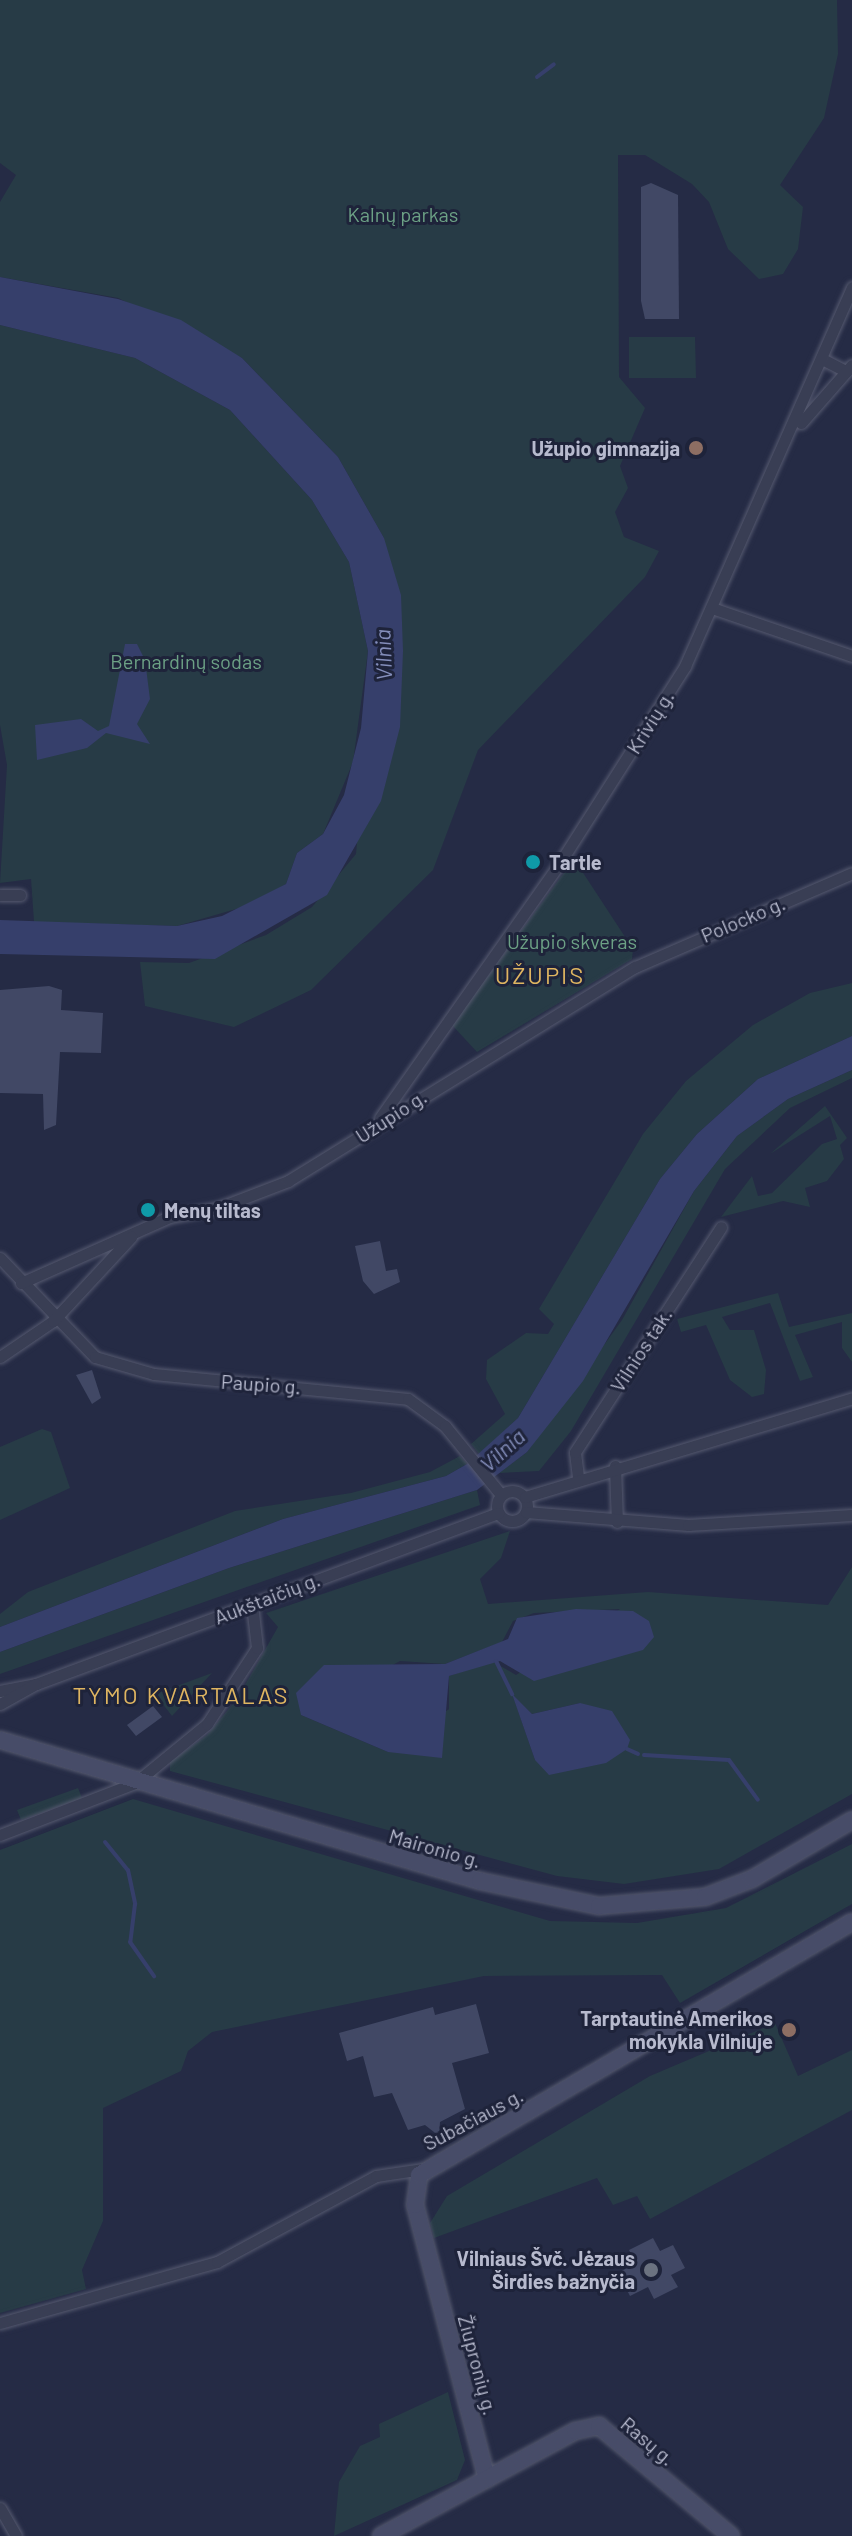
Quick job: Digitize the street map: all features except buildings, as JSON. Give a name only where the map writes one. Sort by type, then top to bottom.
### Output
[{"type":"main road","name":"Maironio g.","points":[[0,1740],[135,1783],[528,1894],[599,1906],[705,1897],[752,1879],[852,1820]]},
{"type":"main road","name":"Subačiaus g.","points":[[423,2169],[852,1922]]},
{"type":"main road","name":"Žiupronių g.","points":[[423,2169],[415,2205],[487,2479]]},
{"type":"main road","name":"Rasų g.","points":[[487,2479],[599,2426],[731,2536]]},
{"type":"main road","points":[[381,2536],[487,2479]]},
{"type":"street","name":"Krivių g.","points":[[380,1118],[602,798],[685,666],[792,433],[852,287]]},
{"type":"street","points":[[792,433],[849,368],[824,360]]},
{"type":"street","points":[[712,608],[852,656]]},
{"type":"street","name":"Polocko g.","points":[[635,967],[852,873]]},
{"type":"street","points":[[0,895],[20,895]]},
{"type":"street","name":"Užupio g.","points":[[21,1283],[134,1233],[288,1181],[380,1118],[635,967]]},
{"type":"street","name":"Vilnios tak.","points":[[578,1477],[575,1452],[721,1227]]},
{"type":"street","name":"Užupio g.","points":[[0,1357],[53,1321],[134,1233]]},
{"type":"street","points":[[0,1258],[53,1321]]},
{"type":"street","name":"Paupio g.","points":[[53,1321],[95,1357],[132,1370],[408,1399],[466,1449],[501,1495]]},
{"type":"street","points":[[525,1497],[578,1477],[852,1398]]},
{"type":"street","points":[[615,1466],[617,1522]]},
{"type":"street","points":[[498,1513],[501,1495],[515,1490],[525,1497]]},
{"type":"street","points":[[525,1497],[526,1512],[617,1522],[852,1515]]},
{"type":"street","name":"Aukštaičių g.","points":[[0,1704],[36,1684],[498,1513],[510,1521],[526,1512]]},
{"type":"street","points":[[0,1835],[135,1783],[222,1708],[257,1648],[252,1604]]},
{"type":"street","name":"Aukštaičių g.","points":[[0,1691],[36,1684]]},
{"type":"street","name":"Subačiaus g.","points":[[0,2323],[217,2262],[392,2169],[423,2169]]},
{"type":"street","points":[[0,2508],[16,2536]]},
{"type":"green space","name":"Kalnų parkas","points":[[0,0],[837,0],[838,54],[824,118],[780,185],[803,207],[798,249],[783,274],[759,279],[728,249],[709,202],[692,184],[645,155],[618,155],[619,377],[645,408],[620,466],[628,488],[615,512],[624,537],[659,551],[645,577],[478,750],[433,870],[311,990],[234,1027],[145,1006],[140,962],[189,963],[266,935],[312,907],[356,854],[384,538],[338,457],[242,358],[118,298],[0,277],[0,202],[16,175],[0,163]]},
{"type":"green space","name":"Bernardinų sodas","points":[[0,325],[135,358],[230,410],[312,500],[349,562],[368,651],[353,762],[323,834],[297,853],[286,884],[250,905],[177,926],[34,922],[31,879],[0,883],[7,765],[0,725]]},
{"type":"green space","points":[[629,337],[695,337],[696,378],[629,378]]},
{"type":"green space","name":"Užupio skveras","points":[[574,859],[633,949],[632,959],[477,1052],[452,1025]]},
{"type":"green space","points":[[852,983],[852,1036],[758,1079],[697,1134],[660,1179],[518,1418],[479,1454],[471,1444],[505,1414],[486,1379],[487,1360],[526,1333],[548,1334],[554,1324],[539,1309],[643,1134],[686,1081],[753,1025],[810,993]]},
{"type":"green space","points":[[852,1070],[852,1078],[790,1108],[725,1169],[571,1431],[539,1471],[499,1473],[527,1452],[622,1320],[694,1191],[737,1136],[788,1099]]},
{"type":"green space","points":[[825,1106],[847,1138],[840,1145],[844,1159],[827,1181],[805,1188],[810,1207],[783,1201],[721,1217],[752,1176],[758,1196],[772,1193],[822,1144],[837,1139],[830,1116],[770,1154]]},
{"type":"green space","points":[[778,1293],[789,1327],[852,1313],[852,1362],[842,1348],[842,1322],[795,1335],[813,1377],[800,1381],[770,1303],[722,1317],[730,1330],[754,1330],[766,1370],[764,1394],[752,1397],[730,1380],[706,1325],[681,1332],[677,1319]]},
{"type":"green space","points":[[42,1429],[51,1432],[70,1488],[0,1520],[0,1447]]},
{"type":"green space","points":[[460,1456],[467,1464],[446,1476],[283,1519],[0,1627],[0,1614],[28,1592],[235,1511],[351,1493],[430,1472]]},
{"type":"green space","points":[[477,1490],[480,1505],[0,1674],[0,1652],[229,1568]]},
{"type":"green space","points":[[510,1531],[501,1558],[480,1579],[488,1604],[648,1592],[828,1605],[852,1567],[852,1794],[719,1869],[624,1884],[557,1876],[170,1771],[170,1762],[207,1735],[237,1699],[278,1627],[266,1613]],"holes":[[[620,1609],[516,1675],[492,1661],[449,1676],[449,1709],[388,1752],[301,1715],[400,1661],[445,1664],[502,1642],[513,1621],[534,1613]],[[513,1696],[532,1714],[580,1703],[535,1760]]]},
{"type":"green space","points":[[212,1673],[172,1716],[155,1694]]},
{"type":"green space","points":[[78,1788],[82,1798],[21,1820],[17,1810]]},
{"type":"green space","points":[[133,1799],[550,1921],[637,1923],[726,1908],[852,1844],[852,1904],[680,2003],[662,1975],[484,1976],[212,2032],[188,2051],[181,2071],[103,2108],[103,2221],[82,2270],[86,2289],[0,2313],[0,1850]]},
{"type":"green space","points":[[775,2023],[798,2076],[852,2050],[852,2110],[650,2219],[637,2196],[613,2205],[597,2178],[434,2238],[430,2223],[447,2196],[650,2076]]},
{"type":"green space","points":[[448,2392],[465,2460],[457,2480],[334,2536],[339,2482],[360,2446],[380,2437],[379,2424]]},
{"type":"water","name":"Vilnia","points":[[0,277],[118,299],[181,320],[242,358],[338,457],[384,538],[401,595],[403,651],[400,727],[381,801],[327,895],[215,959],[0,954],[0,920],[177,926],[222,916],[286,884],[297,853],[323,834],[344,795],[361,728],[368,651],[349,562],[312,500],[230,410],[135,358],[0,325]]},
{"type":"water","points":[[125,644],[137,644],[145,660],[150,699],[137,724],[150,744],[106,733],[87,748],[37,760],[35,725],[81,719],[98,731],[109,726]]},
{"type":"water","name":"Vilnia","points":[[852,1036],[852,1070],[788,1099],[737,1136],[694,1191],[583,1381],[527,1452],[477,1490],[229,1568],[0,1652],[0,1627],[283,1519],[446,1476],[467,1464],[518,1418],[660,1179],[697,1134],[758,1079]]},
{"type":"water","points":[[576,1609],[633,1611],[649,1621],[654,1637],[643,1650],[534,1681],[500,1661],[449,1676],[442,1758],[388,1752],[301,1715],[296,1693],[324,1665],[445,1664],[508,1639],[517,1618]]},
{"type":"water","points":[[512,1694],[532,1714],[580,1703],[612,1711],[630,1740],[627,1749],[606,1763],[549,1775],[535,1760]]},
{"type":"waterway","points":[[537,77],[554,64]]},
{"type":"waterway","points":[[496,1661],[512,1694]]},
{"type":"waterway","points":[[627,1749],[638,1754]]},
{"type":"waterway","points":[[644,1755],[729,1760],[758,1800]]},
{"type":"waterway","points":[[105,1842],[128,1870],[135,1904],[130,1942],[154,1976]]},
{"type":"place","name":"Užupio gimnazija","points":[[696,448]]},
{"type":"place","name":"Tartle","points":[[533,862]]},
{"type":"place","name":"Menų tiltas","points":[[148,1210]]},
{"type":"place","name":"Tarptautinė Amerikos mokykla Vilniuje","points":[[789,2030]]},
{"type":"place","name":"Vilniaus Švč. Jėzaus Širdies bažnyčia","points":[[651,2270]]},
{"type":"district","name":"UŽUPIS","points":[[540,975]]},
{"type":"district","name":"TYMO KVARTALAS","points":[[181,1695]]}]
